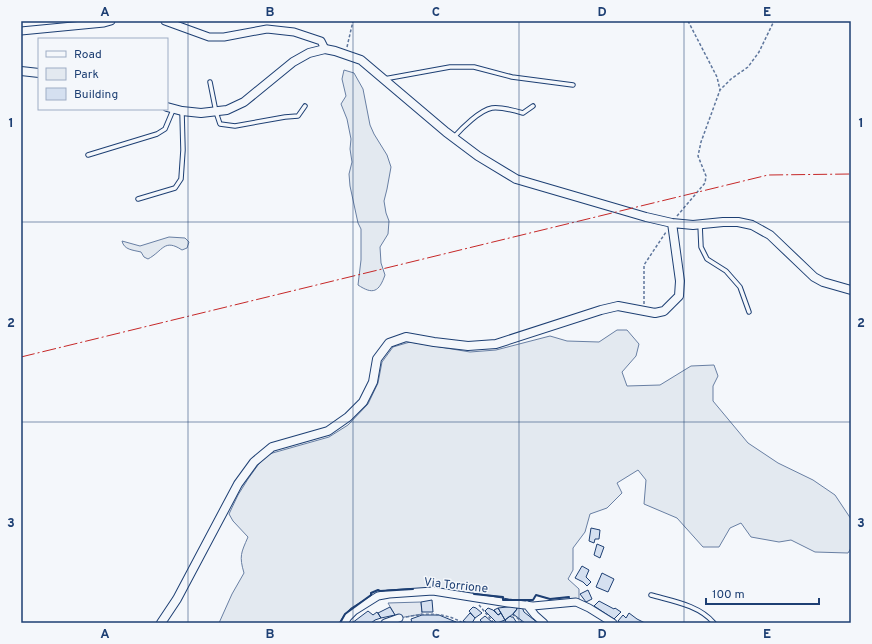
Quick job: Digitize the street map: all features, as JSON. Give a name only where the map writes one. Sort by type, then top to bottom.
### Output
[{"type":"street","points":[[21,31],[104,23],[111,21]]},
{"type":"street","points":[[165,21],[209,38],[224,37],[267,29],[294,32],[321,41],[325,49]]},
{"type":"street","points":[[174,109],[201,113],[227,110],[244,102],[292,62],[309,53],[325,49],[361,60],[454,138],[478,156],[516,179],[646,217],[672,223],[686,225],[730,222],[752,225],[774,238],[814,277],[823,282],[851,290]]},
{"type":"street","points":[[21,72],[38,73]]},
{"type":"street","points":[[161,623],[177,600],[238,484],[254,462],[272,447],[328,431],[348,417],[363,402],[373,382],[377,359],[389,343],[406,337],[468,346],[496,344],[601,310],[618,306],[655,313],[664,311],[678,296],[680,281],[672,223]]},
{"type":"street","name":"Via Torrione","points":[[344,623],[350,615],[376,597],[383,595],[433,591],[533,606],[576,602],[613,623]]},
{"type":"street","points":[[527,605],[544,623]]},
{"type":"street","points":[[385,623],[400,621]]},
{"type":"lane","points":[[383,79],[450,67],[474,67],[512,77],[573,86]]},
{"type":"lane","points":[[210,82],[220,124],[234,126],[298,116],[305,106]]},
{"type":"lane","points":[[454,138],[469,121],[490,108],[509,109],[523,113],[533,106]]},
{"type":"lane","points":[[88,155],[157,134],[165,129],[174,109]]},
{"type":"lane","points":[[138,199],[175,188],[181,179],[183,150],[174,109]]},
{"type":"lane","points":[[700,224],[701,247],[707,259],[726,271],[740,287],[749,312]]},
{"type":"lane","points":[[651,595],[682,603],[701,612],[714,623]]},
{"type":"path","points":[[345,55],[353,21]]},
{"type":"path","points":[[688,21],[717,77],[720,90]]},
{"type":"path","points":[[644,310],[644,265],[672,223],[705,183],[706,176],[698,156],[700,142],[720,90],[731,79],[748,67],[758,52],[774,21]]},
{"type":"path","points":[[471,596],[494,623]]},
{"type":"path","points":[[400,621],[419,614],[436,613],[451,617],[463,623]]},
{"type":"path","points":[[512,616],[514,615],[523,623]]},
{"type":"green space","points":[[344,70],[354,73],[363,89],[370,125],[387,155],[391,167],[384,201],[389,221],[388,234],[380,247],[381,263],[385,275],[378,288],[372,291],[358,285],[361,260],[361,229],[358,223],[350,186],[349,174],[352,162],[350,149],[351,139],[347,119],[341,104],[346,96],[342,79]]},
{"type":"green space","points":[[169,237],[185,238],[189,242],[187,248],[182,250],[171,245],[167,245],[148,259],[144,257],[141,252],[127,248],[122,241],[140,246]]},
{"type":"green space","points":[[617,330],[627,330],[639,344],[636,356],[622,372],[627,386],[660,385],[691,366],[714,365],[718,376],[713,386],[713,401],[748,443],[778,463],[813,480],[835,495],[851,519],[851,548],[848,553],[815,552],[791,540],[779,542],[751,537],[741,523],[730,528],[719,547],[703,547],[677,518],[644,504],[646,480],[638,470],[617,483],[622,493],[607,508],[590,514],[585,532],[573,548],[573,570],[568,579],[579,589],[579,599],[570,599],[569,597],[550,599],[536,595],[533,600],[503,600],[503,597],[433,588],[378,590],[345,614],[340,623],[219,623],[232,594],[244,573],[242,555],[248,537],[233,521],[229,514],[248,479],[258,465],[269,454],[329,437],[348,425],[368,404],[378,383],[382,362],[393,347],[410,342],[470,352],[496,350],[550,336],[567,341],[599,342]]},
{"type":"shaded area","points":[[421,602],[422,614],[399,618],[395,615],[388,603]]},
{"type":"building","points":[[591,528],[600,530],[599,539],[595,539],[594,543],[589,541]]},
{"type":"building","points":[[597,544],[604,547],[600,558],[594,555]]},
{"type":"building","points":[[582,566],[589,570],[586,577],[591,582],[587,586],[575,578]]},
{"type":"building","points":[[602,573],[614,579],[608,592],[596,587]]},
{"type":"building","points":[[588,590],[592,599],[586,602],[580,594]]},
{"type":"building","points":[[432,600],[433,612],[422,612],[421,602]]},
{"type":"building","points":[[599,601],[621,612],[614,619],[594,606]]},
{"type":"building","points":[[516,606],[522,607],[524,612],[538,623],[525,623],[513,614],[517,609]]},
{"type":"building","points":[[516,606],[517,609],[505,620],[498,608]]},
{"type":"building","points":[[390,607],[395,615],[381,618],[378,613]]},
{"type":"building","points":[[473,607],[482,613],[475,618],[469,611]]},
{"type":"building","points":[[488,608],[493,610],[498,615],[501,613],[505,620],[497,623],[485,611]]},
{"type":"building","points":[[498,608],[501,613],[498,615],[494,610]]},
{"type":"building","points":[[368,611],[373,615],[377,612],[381,618],[371,623],[352,623]]},
{"type":"building","points":[[470,613],[475,618],[472,623],[463,621]]},
{"type":"building","points":[[629,613],[645,623],[621,623],[618,621],[623,615],[626,618]]},
{"type":"building","points":[[422,615],[439,615],[456,622],[412,623],[411,619]]},
{"type":"building","points":[[485,616],[492,623],[483,623],[480,620]]},
{"type":"building","points":[[510,616],[513,617],[517,623],[505,623],[505,620]]},
{"type":"wall","points":[[340,623],[345,614],[371,595],[371,593],[378,590],[413,589]]},
{"type":"wall","points":[[474,594],[503,597],[503,600],[533,600],[536,595],[550,599],[569,597]]},
{"type":"power","points":[[21,357],[768,175],[851,174]]}]
